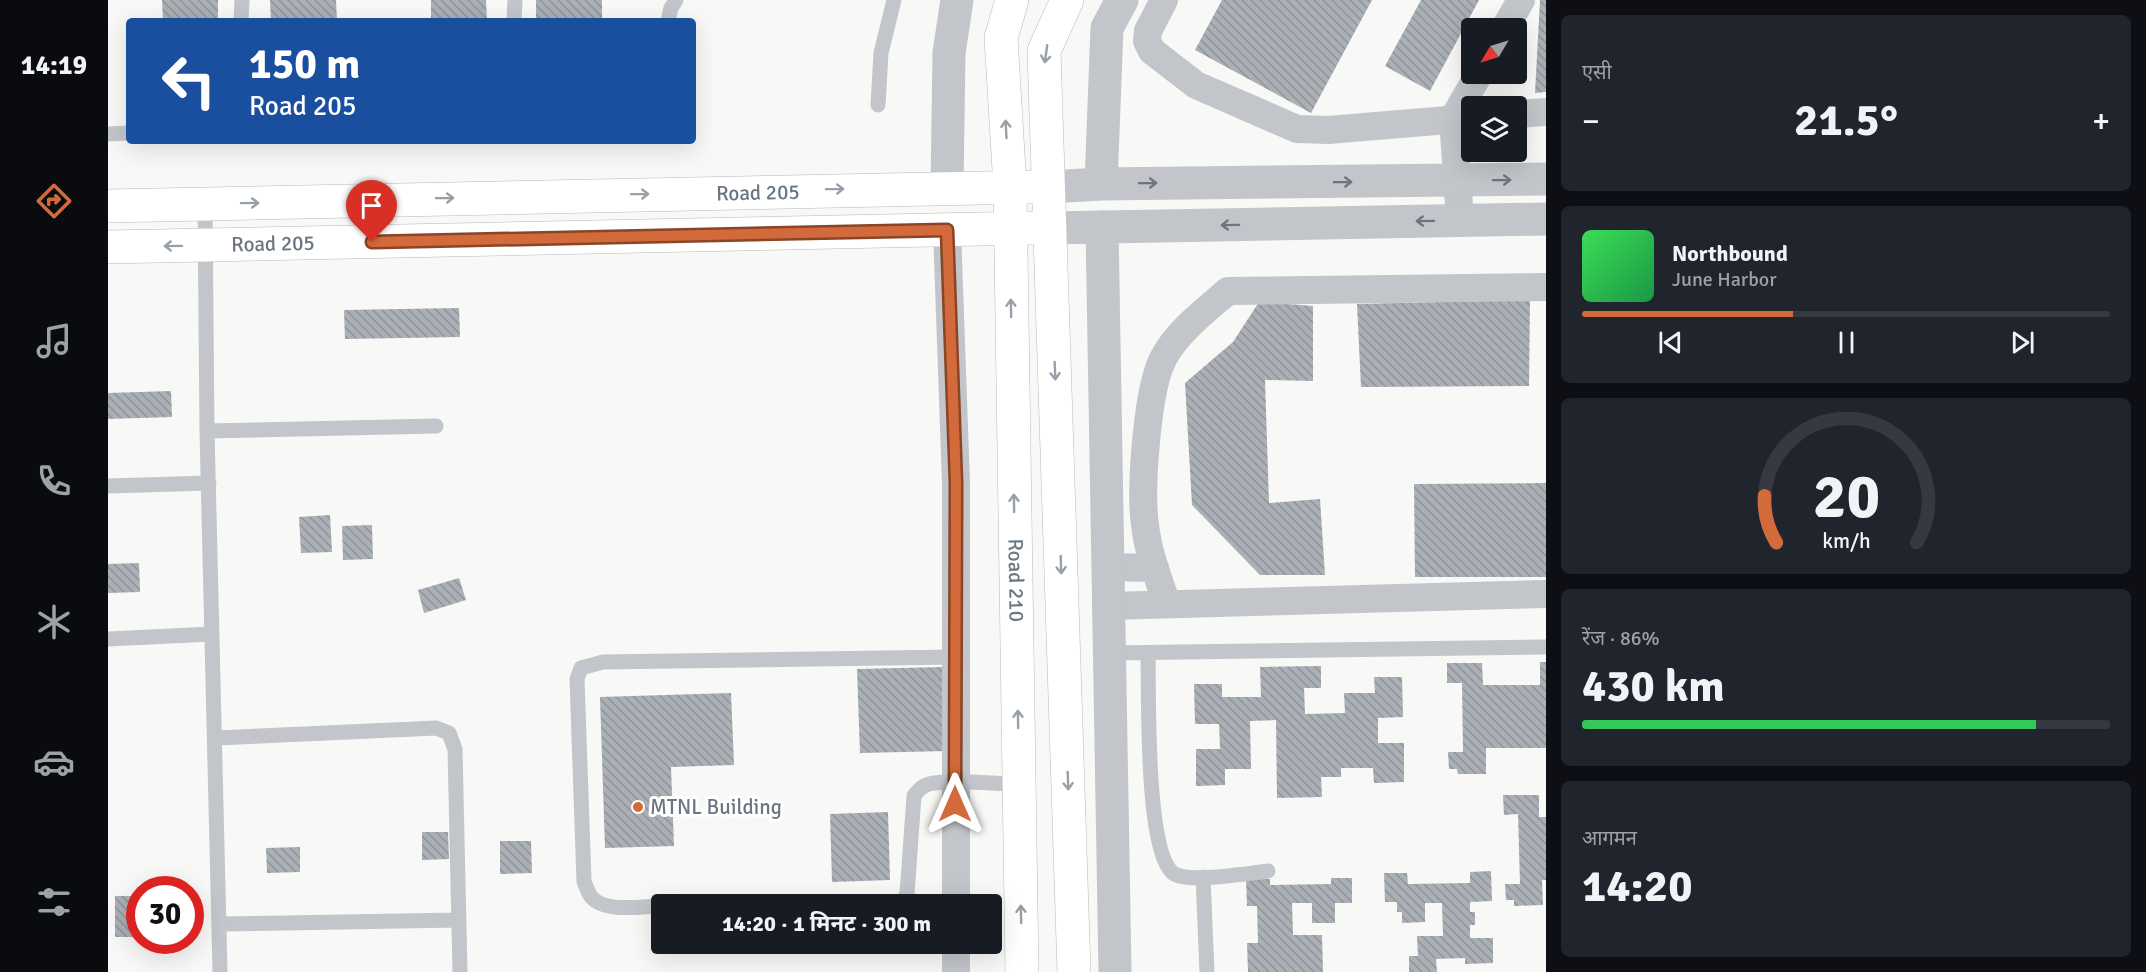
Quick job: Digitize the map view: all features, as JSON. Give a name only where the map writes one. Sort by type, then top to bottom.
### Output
[{"type":"main road","name":"Road 210","points":[[1012,0],[1001,38],[1010,187],[1022,972]]},
{"type":"main road","points":[[1067,0],[1044,51],[1074,972]]},
{"type":"main road","name":"Road 205","points":[[108,206],[947,187],[1048,187]]},
{"type":"main road","name":"Road 205","points":[[108,247],[1050,228]]},
{"type":"street","points":[[947,187],[949,54],[957,0]]},
{"type":"street","points":[[1101,184],[1107,28],[1122,0]]},
{"type":"street","points":[[1164,0],[1148,31],[1147,41],[1152,51],[1196,85],[1296,129],[1328,130],[1461,118]]},
{"type":"street","points":[[1511,18],[1521,0]]},
{"type":"street","points":[[1527,113],[1546,112]]},
{"type":"street","points":[[1460,220],[1457,180],[1461,130]]},
{"type":"street","points":[[1048,187],[1101,184],[1546,179]]},
{"type":"street","points":[[1050,228],[1546,219]]},
{"type":"street","points":[[1102,227],[1115,972]]},
{"type":"street","points":[[947,230],[956,483],[956,894]]},
{"type":"street","points":[[1167,604],[1155,568],[1144,522],[1146,441],[1153,390],[1164,357],[1198,316],[1228,291],[1546,287]]},
{"type":"street","points":[[1108,567],[1155,568]]},
{"type":"street","points":[[1109,606],[1546,594]]},
{"type":"street","points":[[956,954],[956,972]]},
{"type":"lane","points":[[242,0],[242,18]]},
{"type":"lane","points":[[514,18],[515,0]]},
{"type":"lane","points":[[669,18],[676,0]]},
{"type":"lane","points":[[878,105],[881,52],[894,0]]},
{"type":"lane","points":[[108,134],[126,133]]},
{"type":"lane","points":[[205,204],[207,431],[220,972]]},
{"type":"lane","points":[[207,431],[436,426]]},
{"type":"lane","points":[[108,486],[209,483]]},
{"type":"lane","points":[[108,639],[212,634]]},
{"type":"lane","points":[[1110,653],[1546,647]]},
{"type":"lane","points":[[1149,653],[1150,762],[1161,856],[1173,873],[1186,878],[1268,871]]},
{"type":"lane","points":[[651,906],[610,906],[597,902],[590,895],[584,881],[577,679],[582,668],[603,662],[955,657]]},
{"type":"lane","points":[[215,738],[443,729],[453,740],[455,749],[460,972]]},
{"type":"lane","points":[[907,894],[914,796],[919,789],[929,784],[1019,784]]},
{"type":"lane","points":[[1203,877],[1207,972]]},
{"type":"lane","points":[[219,924],[459,920]]},
{"type":"building","points":[[162,0],[218,0],[218,18],[163,18]]},
{"type":"building","points":[[270,0],[336,0],[337,18],[271,18]]},
{"type":"building","points":[[431,0],[486,0],[487,18],[431,18]]},
{"type":"building","points":[[536,0],[602,0],[602,18],[536,18]]},
{"type":"building","points":[[1222,0],[1372,0],[1311,113],[1195,50]]},
{"type":"building","points":[[1421,0],[1479,0],[1469,18],[1461,18],[1461,33],[1430,91],[1385,66]]},
{"type":"building","points":[[1540,0],[1546,0],[1546,92],[1535,93]]},
{"type":"building","points":[[1530,300],[1529,386],[1361,387],[1357,304]]},
{"type":"building","points":[[1259,302],[1313,306],[1313,381],[1265,380],[1269,503],[1320,499],[1325,575],[1260,575],[1192,505],[1185,383],[1233,342]]},
{"type":"building","points":[[459,308],[460,337],[345,339],[344,310]]},
{"type":"building","points":[[171,391],[172,417],[108,419],[108,393]]},
{"type":"building","points":[[1546,483],[1546,577],[1415,577],[1414,484]]},
{"type":"building","points":[[330,515],[332,552],[301,553],[299,517]]},
{"type":"building","points":[[372,525],[373,559],[343,560],[342,526]]},
{"type":"building","points":[[139,563],[140,592],[108,593],[108,564]]},
{"type":"building","points":[[459,578],[466,600],[424,613],[418,590]]},
{"type":"building","points":[[1540,662],[1546,662],[1546,748],[1486,748],[1486,774],[1458,774],[1457,769],[1449,769],[1448,752],[1463,752],[1462,683],[1447,683],[1447,663],[1482,663],[1483,685],[1540,685]]},
{"type":"building","points":[[1321,666],[1321,688],[1304,688],[1305,714],[1345,713],[1344,693],[1375,693],[1374,677],[1402,677],[1403,717],[1378,718],[1378,743],[1404,743],[1404,782],[1374,783],[1373,768],[1341,768],[1341,777],[1321,777],[1322,797],[1277,798],[1276,720],[1250,721],[1251,769],[1225,769],[1225,785],[1196,786],[1196,749],[1220,749],[1219,724],[1195,724],[1194,684],[1222,684],[1222,697],[1261,697],[1260,667]]},
{"type":"building","points":[[943,667],[947,751],[860,753],[857,669]]},
{"type":"building","name":"MTNL Building","points":[[731,693],[734,765],[671,767],[674,846],[605,848],[600,697]]},
{"type":"building","points":[[1503,795],[1539,795],[1539,817],[1546,817],[1546,880],[1542,880],[1543,905],[1514,906],[1514,900],[1506,900],[1505,884],[1520,884],[1518,814],[1504,815]]},
{"type":"building","points":[[888,812],[890,880],[832,882],[830,814]]},
{"type":"building","points":[[422,832],[448,832],[449,859],[422,860]]},
{"type":"building","points":[[500,841],[531,841],[532,873],[500,874]]},
{"type":"building","points":[[300,847],[300,872],[267,873],[266,848]]},
{"type":"building","points":[[1491,871],[1492,901],[1470,902],[1470,912],[1475,912],[1475,925],[1470,925],[1470,938],[1493,938],[1493,963],[1465,964],[1465,958],[1436,959],[1437,972],[1409,972],[1409,956],[1418,956],[1417,936],[1443,936],[1442,903],[1425,903],[1425,922],[1402,923],[1402,912],[1397,912],[1397,902],[1385,902],[1384,873],[1407,873],[1408,884],[1470,883],[1470,872]]},
{"type":"building","points":[[1331,878],[1352,878],[1352,903],[1335,903],[1335,923],[1312,923],[1312,903],[1292,903],[1293,935],[1322,935],[1323,972],[1248,972],[1247,943],[1258,943],[1257,906],[1247,906],[1246,879],[1270,879],[1270,885],[1331,884]]},
{"type":"building","points":[[115,896],[126,896],[126,937],[115,937]]},
{"type":"place","name":"MTNL Building","points":[[638,807]]},
{"type":"route","points":[[372,242],[947,230],[953,450],[956,483],[955,804]]}]
